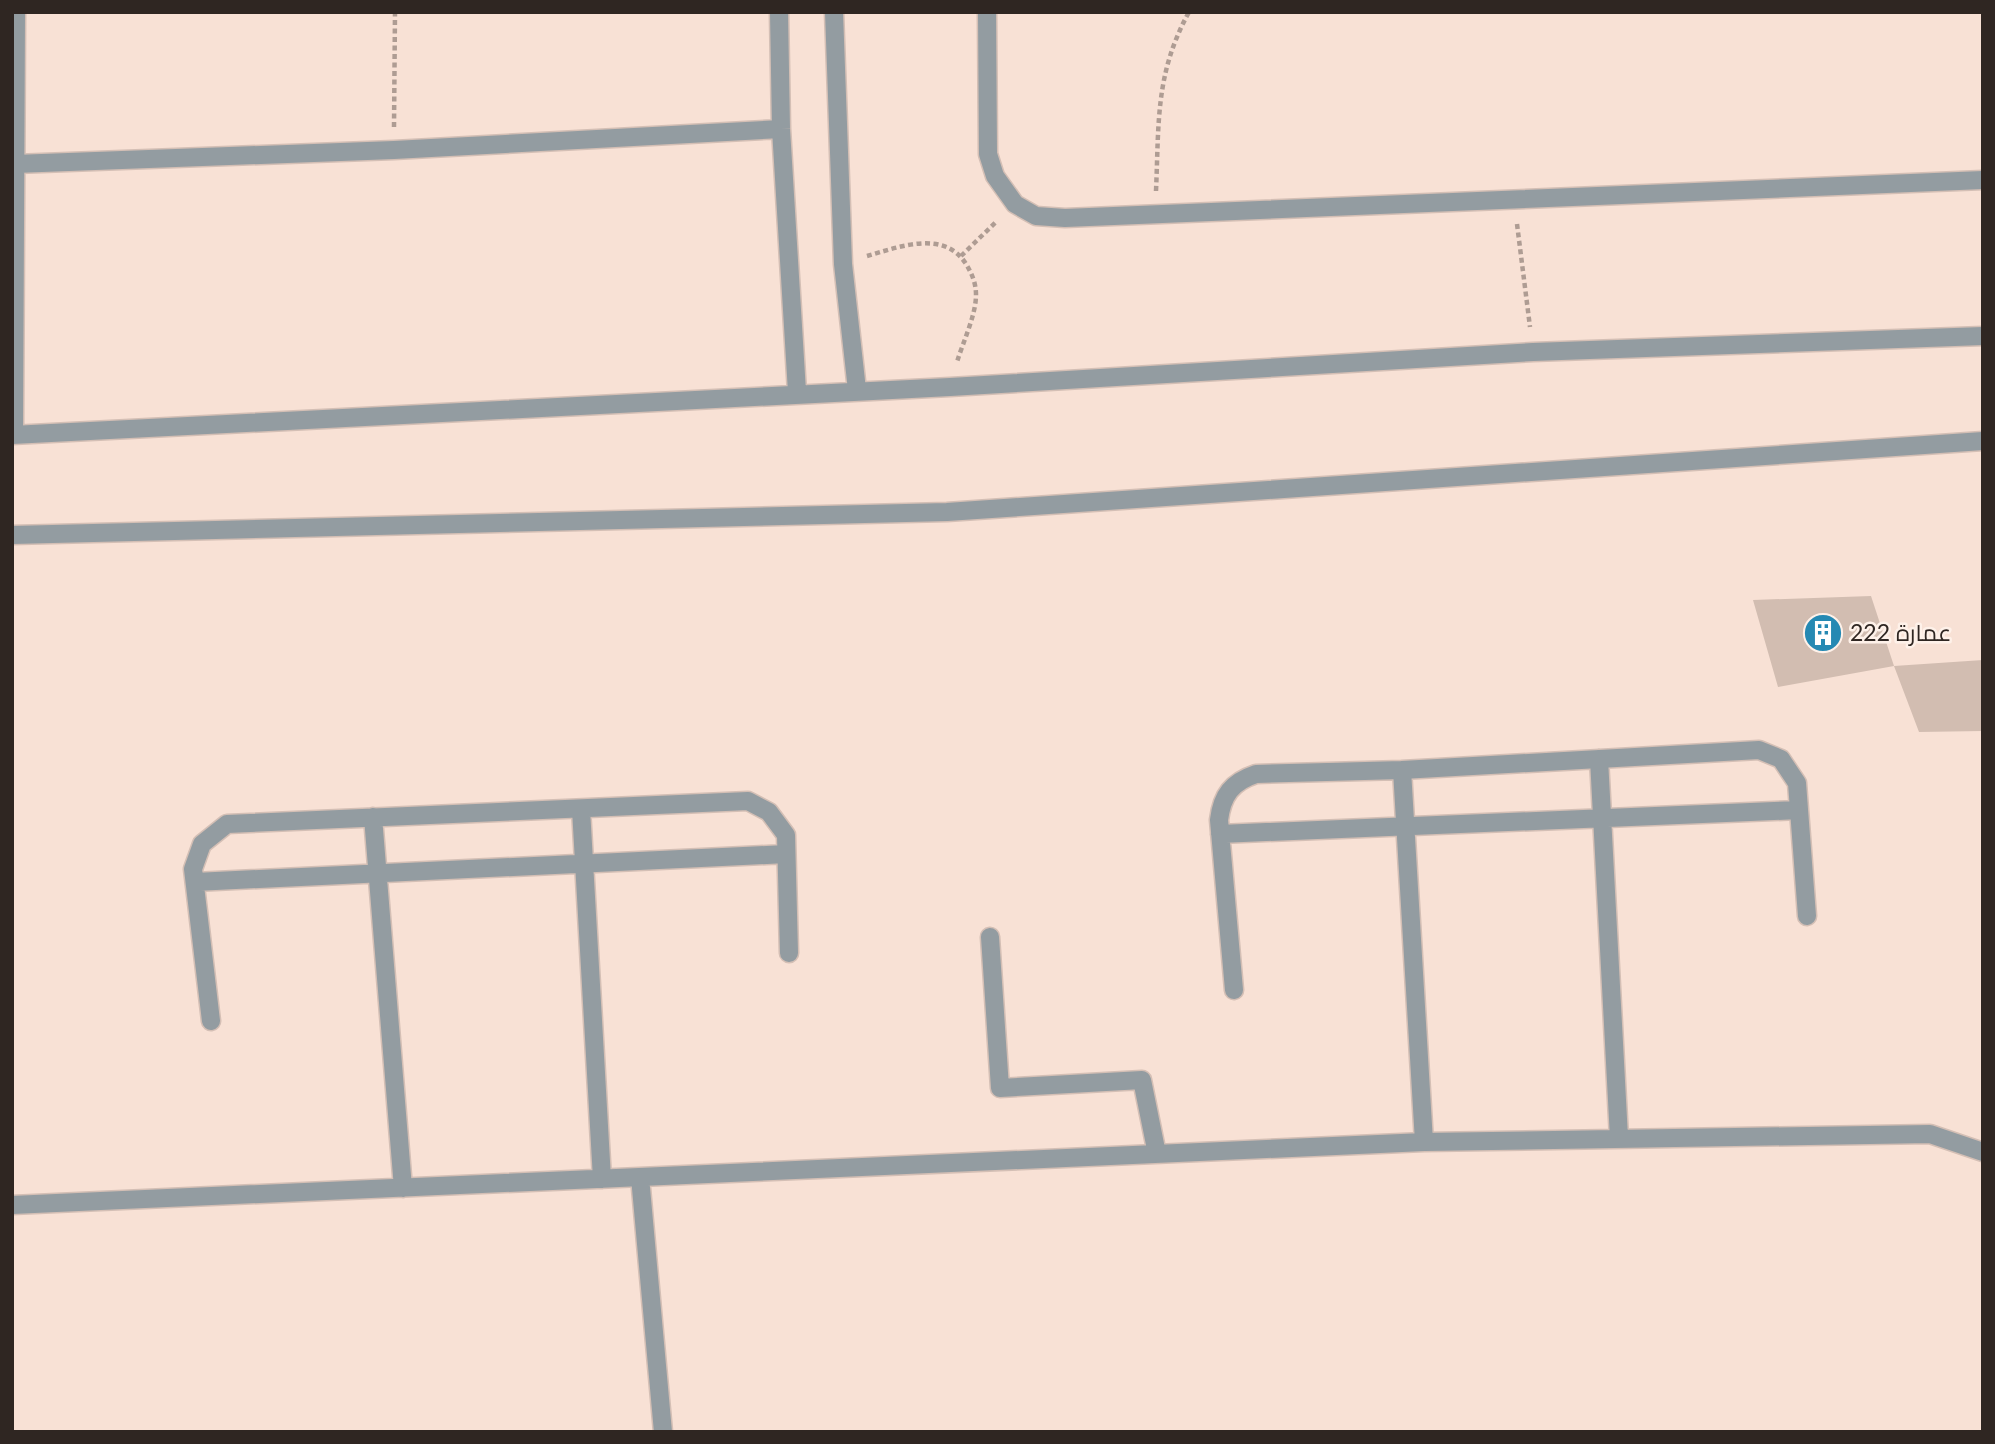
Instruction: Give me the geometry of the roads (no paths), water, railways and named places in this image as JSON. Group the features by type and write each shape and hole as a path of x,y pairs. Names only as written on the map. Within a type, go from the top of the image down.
{"street":[{"path":"16,12 13,435 797,392 950,387 1533,352 1983,336"},
{"path":"779,12 781,129 797,392"},
{"path":"834,12 843,264 857,390"},
{"path":"987,12 988,154 995,176 1015,204 1036,216 1156,214 1983,180"},
{"path":"15,164 394,150 781,129"},
{"path":"12,535 947,512 1983,441"},
{"path":"1234,990 1220,834 1221,804 1229,790 1241,779 1256,774 1402,770 1759,750 1780,759 1794,775 1807,916"},
{"path":"1599,759 1619,1138"},
{"path":"1402,770 1424,1142"},
{"path":"211,1021 193,869 202,844 227,824 748,801 759,805 778,820 786,835 789,953"},
{"path":"581,809 602,1179"},
{"path":"1220,834 1799,810"},
{"path":"373,817 403,1188"},
{"path":"195,882 786,854"},
{"path":"990,937 1000,1088 1142,1080 1157,1154"},
{"path":"12,1205 1424,1142 1930,1134 1983,1152"},
{"path":"640,1177 663,1432"}],"place":[{"name":"عمارة 222","path":"1823,633"}]}
